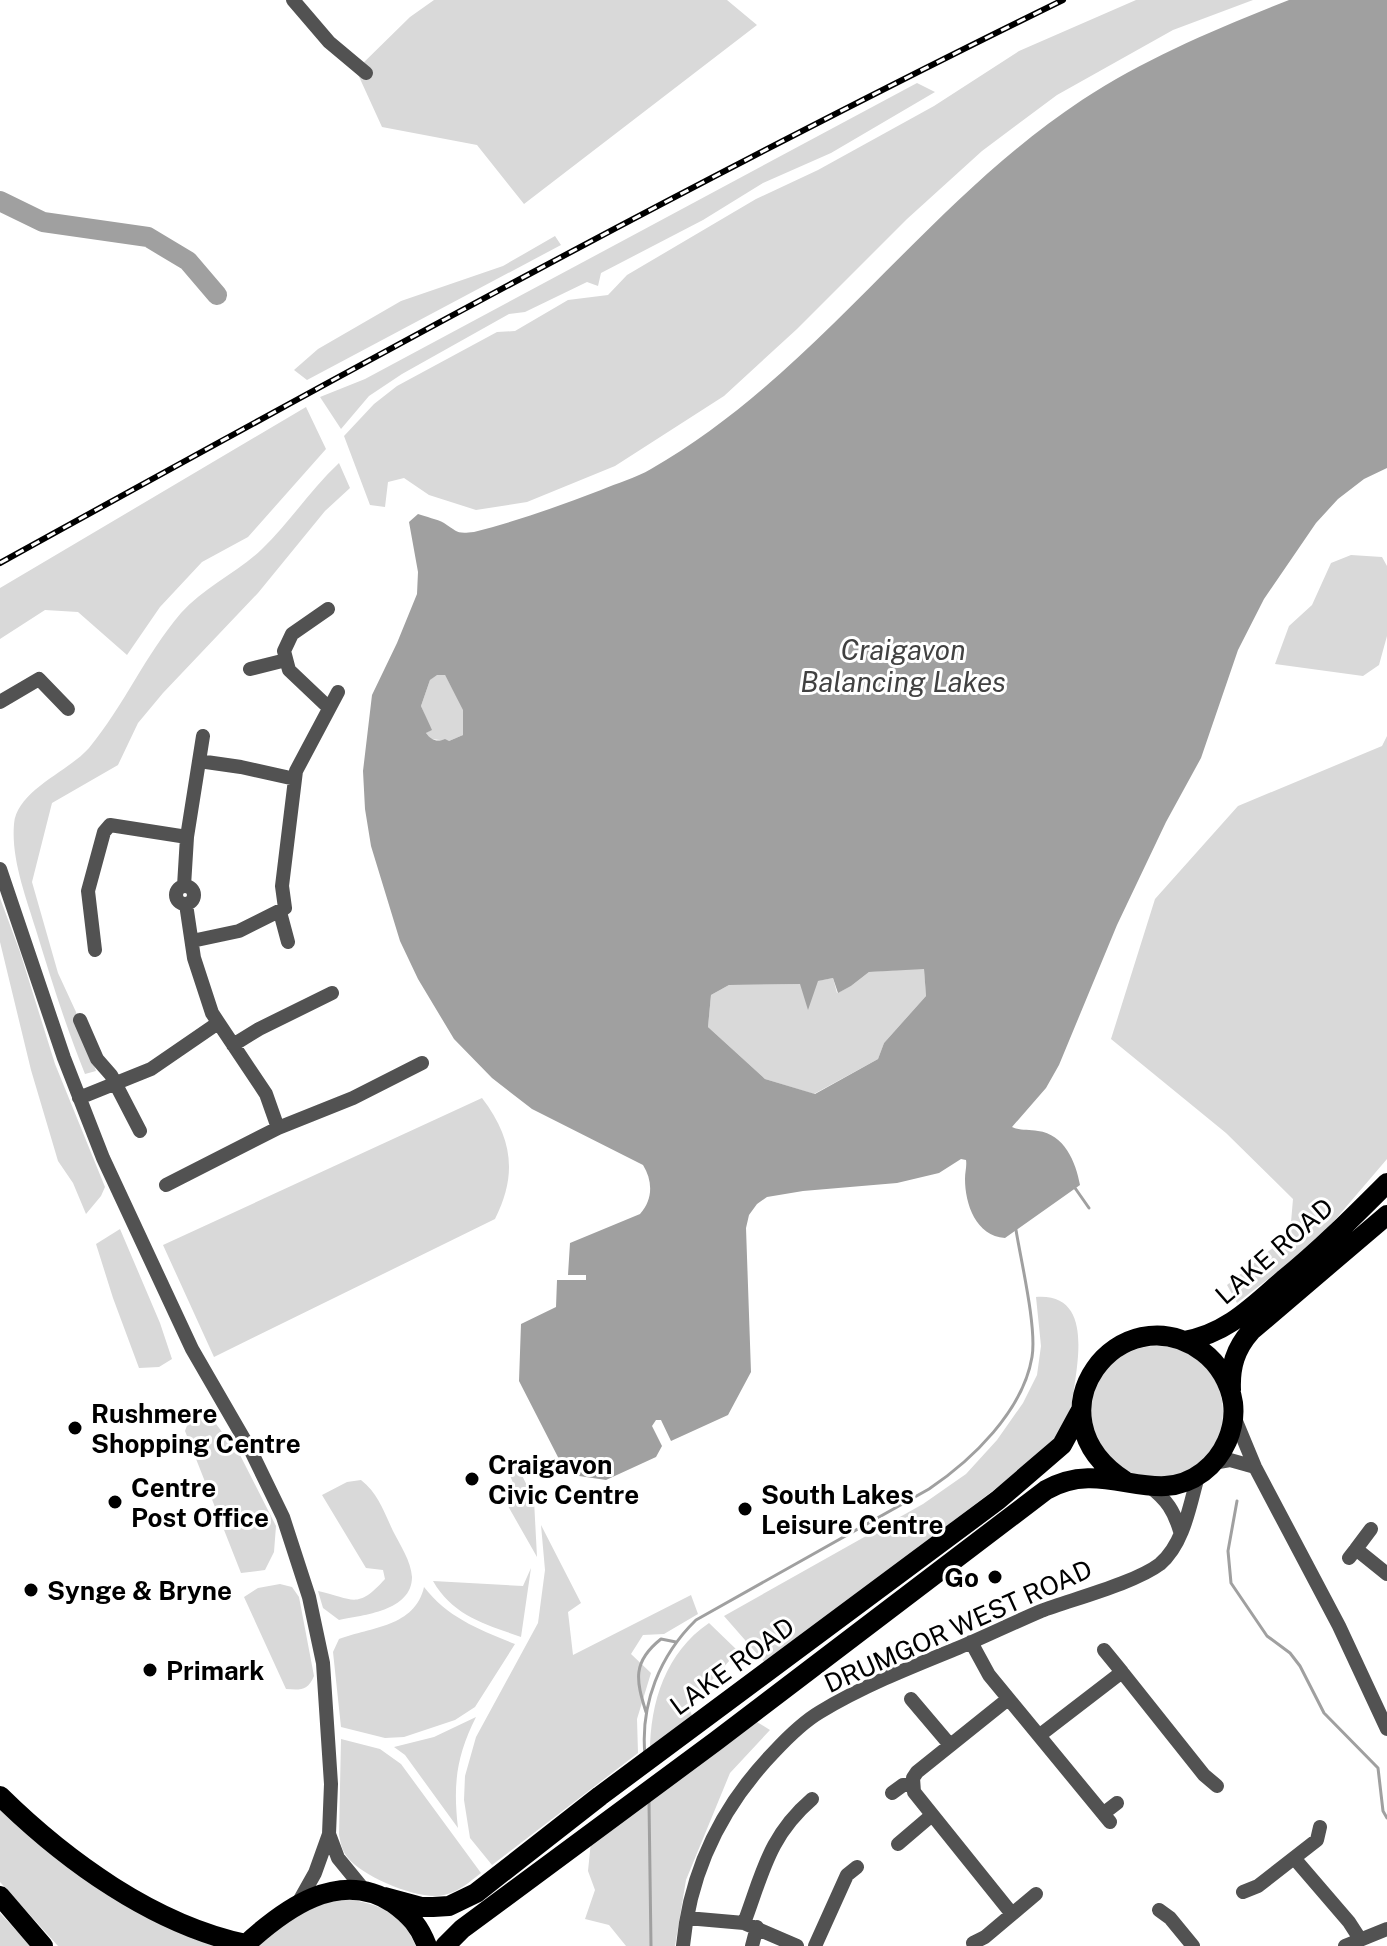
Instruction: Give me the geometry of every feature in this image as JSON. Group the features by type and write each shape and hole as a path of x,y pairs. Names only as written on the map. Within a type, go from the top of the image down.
{"highway":[{"name":"LAKE ROAD","path":"1184,1341 1214,1333 1243,1315 1327,1243 1387,1183"},
{"name":"LAKE ROAD","path":"1231,1393 1230,1374 1234,1357 1245,1337 1387,1215"},
{"path":"1154,1336 1184,1341 1218,1366 1231,1393 1233,1414 1227,1440 1206,1469 1170,1486 1150,1487 1125,1481 1107,1469 1092,1452 1084,1432 1081,1410 1088,1379 1101,1360 1119,1346 1154,1336"},
{"name":"LAKE ROAD","path":"245,1945 297,1905 332,1890 374,1894 421,1907 449,1906 462,1901 998,1500 1062,1445 1081,1410"},
{"name":"LAKE ROAD","path":"445,1946 462,1929 1046,1490 1063,1481 1083,1477 1125,1481"},
{"path":"0,1796 71,1859 124,1893 193,1929 245,1945"},
{"path":"374,1894 410,1917 423,1934 427,1946"},
{"path":"3,1903 43,1946"}],"street":[{"path":"293,0 329,42 366,73"},
{"path":"326,615 292,634 284,651 289,670 328,707"},
{"path":"250,669 286,660"},
{"path":"0,702 39,679 68,709"},
{"path":"192,941 239,931 285,908 282,886 296,771 338,692"},
{"path":"203,736 187,837 184,886 193,892 192,901 186,904 194,958 212,1013 266,1094 278,1128"},
{"path":"199,761 295,779"},
{"path":"95,953 88,891 104,832 110,825 187,837"},
{"path":"0,872 79,1098 126,1210 185,1335 251,1451 283,1517 309,1597 323,1663 331,1750 329,1834 310,1884 297,1905"},
{"path":"280,912 288,942"},
{"path":"233,1045 332,993"},
{"path":"80,1020 97,1059 117,1084 140,1131"},
{"path":"79,1098 151,1069 218,1023"},
{"path":"163,1187 278,1128 353,1098 422,1063"},
{"path":"133,1116 147,1110"},
{"path":"1233,1414 1255,1467 1339,1626 1386,1725"},
{"path":"1206,1469 1230,1460 1255,1467"},
{"name":"DRUMGOR WEST ROAD","path":"683,1946 699,1869 722,1819 756,1771 797,1730 818,1713 910,1667 1151,1569 1167,1556 1181,1532 1206,1469"},
{"path":"1150,1487 1164,1498 1174,1512 1181,1532"},
{"path":"1371,1529 1352,1554 1387,1574"},
{"path":"971,1642 989,1675 1107,1818 1117,1803"},
{"path":"1104,1650 1204,1775 1217,1786"},
{"path":"1040,1735 1122,1672"},
{"path":"911,1699 950,1745"},
{"path":"1008,1699 917,1772 912,1785 914,1792 1012,1914"},
{"path":"892,1793 903,1785 912,1785"},
{"path":"752,1946 750,1925 765,1860 786,1824 812,1799"},
{"path":"898,1844 932,1815"},
{"path":"1243,1892 1258,1886 1317,1840 1320,1827"},
{"path":"329,1834 338,1858 374,1894"},
{"path":"1294,1858 1360,1939"},
{"path":"815,1946 847,1875 857,1867"},
{"path":"973,1943 985,1937 1036,1894"},
{"path":"1159,1910 1170,1918 1193,1946"},
{"path":"687,1918 750,1925 797,1946"},
{"path":"1345,1946 1387,1929"}],"shaded area":[{"path":"434,0 727,0 757,25 524,204 477,145 382,127 356,70 410,17"},
{"path":"1136,0 1253,0 1173,30 1057,95 982,151 724,396 615,466 527,502 476,510 429,495 404,478 388,482 385,507 370,505 344,436 374,404 397,386 497,332 515,331 568,300 608,295 627,275 756,199 818,170 934,106 1019,51"},
{"path":"917,83 935,92 831,153 763,183 703,220 601,273 598,286 587,282 525,312 509,314 402,374 369,396 341,429 320,397 365,379"},
{"path":"555,236 561,245 307,380 294,370 318,349 401,301 503,266"},
{"path":"306,407 326,449 248,537 202,562 160,607 127,655 78,612 45,610 0,639 0,588"},
{"path":"339,463 350,488 325,511 258,593 163,693 138,723 118,765 52,803 32,882 58,973 76,1012 96,1071 85,1074 20,878 14,837 17,812 34,791 89,748 181,613 262,549"},
{"path":"1351,555 1382,557 1387,566 1387,636 1379,665 1363,676 1275,664 1289,626 1312,605 1331,563"},
{"path":"437,674 445,675 464,710 463,735 449,741 431,739 426,733 431,730 421,706 430,680"},
{"path":"1387,736 1387,1159 1316,1242 1237,1303 1227,1285 1290,1234 1293,1199 1226,1133 1111,1039 1155,899 1238,806 1382,746"},
{"path":"0,898 55,1064 105,1187 86,1214 73,1183 58,1161 31,1070 0,942"},
{"path":"924,968 926,996 884,1043 878,1059 814,1094 765,1079 708,1027 711,995 729,985 800,984 833,978 837,993 869,972"},
{"path":"482,1098 500,1127 508,1156 507,1187 495,1219 214,1357 163,1245"},
{"path":"120,1229 172,1359 159,1367 139,1368 96,1244"},
{"path":"1036,1297 1053,1298 1065,1305 1073,1315 1077,1328 1078,1359 1074,1389 1067,1419 1057,1439 766,1664 724,1616 923,1504 966,1474 997,1440 1023,1403 1037,1375 1041,1346"},
{"path":"1157,1346 1182,1351 1204,1365 1218,1387 1223,1412 1218,1437 1204,1459 1182,1473 1157,1478 1132,1473 1110,1459 1096,1437 1091,1412 1096,1387 1110,1365 1132,1351"},
{"path":"191,1415 216,1424 240,1455 276,1526 274,1552 265,1570 241,1573 185,1431"},
{"path":"514,1459 534,1500 537,1557 500,1492 514,1485 505,1464"},
{"path":"361,1480 380,1503 407,1559 412,1577 410,1588 395,1604 373,1613 339,1620 323,1608 318,1591 361,1599 385,1579 383,1570 366,1568 322,1495 347,1482"},
{"path":"541,1525 581,1603 568,1612 573,1655 691,1595 698,1614 664,1634 643,1635 631,1654 651,1673 637,1719 638,1753 492,1865 470,1838 464,1800 465,1776 476,1737 538,1623 545,1570"},
{"path":"531,1568 521,1637 460,1611 433,1581 523,1586"},
{"path":"280,1584 292,1587 299,1597 314,1676 306,1687 299,1689 286,1689 244,1597 258,1588"},
{"path":"424,1587 454,1615 515,1644 475,1707 455,1720 404,1737 385,1738 341,1727 333,1652 339,1639 402,1618 419,1600"},
{"path":"709,1623 738,1651 689,1706 692,1716 650,1753 653,1715 663,1680 682,1648"},
{"path":"476,1717 464,1745 458,1771 458,1828 405,1755 394,1747 434,1737"},
{"path":"752,1719 770,1730 730,1773 686,1880 675,1946 626,1946 609,1925 585,1919 595,1890 588,1871 591,1841"},
{"path":"341,1739 380,1749 401,1764 481,1873 454,1892 434,1896 393,1886 355,1865 344,1853 339,1835"},
{"path":"0,1806 53,1856 232,1946 58,1946 0,1882"},
{"path":"339,1898 364,1902 385,1910 402,1924 416,1946 254,1946 294,1915"},
{"path":"0,1913 31,1946 0,1946"}],"water":[{"name":"Craigavon Balancing Lakes","path":"1289,0 1387,0 1387,468 1364,479 1338,499 1316,523 1264,599 1238,650 1201,758 1166,822 1117,925 1059,1065 1046,1088 1012,1127 1055,1137 1072,1159 1080,1185 1005,1238 987,1231 974,1217 967,1198 966,1160 961,1159 939,1173 897,1183 767,1197 749,1215 746,1228 751,1372 728,1415 671,1441 661,1420 656,1420 652,1426 662,1446 656,1457 606,1480 579,1476 561,1463 519,1381 521,1324 556,1307 557,1280 586,1280 586,1275 568,1275 570,1243 640,1214 649,1197 649,1177 643,1165 532,1109 492,1078 454,1039 418,979 400,941 371,846 363,771 372,695 417,594 418,572 409,522 418,514 458,532 474,532 554,507 651,469 711,430 766,386 971,189 1025,142 1082,100 1183,45","holes":["437,675 445,675 463,710 463,735 449,741 430,738 426,733 432,730 421,706 430,680","924,969 926,996 884,1043 878,1059 815,1094 765,1079 708,1027 711,995 729,985 800,984 808,1010 818,981 833,978 838,993 869,972"]}],"waterway":[{"path":"0,201 43,222 148,237 188,261 217,295"},
{"path":"1075,1188 1089,1208"},
{"path":"645,1755 646,1717 655,1682 672,1649 696,1620 929,1489 978,1449 1007,1415 1027,1377 1033,1344 1016,1230"},
{"path":"1237,1501 1228,1551 1231,1583 1267,1636 1290,1653 1300,1666 1324,1713 1378,1768 1383,1811 1387,1818"},
{"path":"646,1712 639,1681 641,1664 661,1639 676,1642"},
{"path":"649,1802 651,1946"}],"railway":[{"path":"0,563 661,204 1063,0"}],"place":[{"name":"Rushmere Shopping Centre","path":"75,1428"},
{"name":"Craigavon Civic Centre","path":"472,1479"},
{"name":"Centre Post Office","path":"115,1502"},
{"name":"South Lakes Leisure Centre","path":"745,1509"},
{"name":"Go","path":"995,1577"},
{"name":"Synge & Bryne","path":"31,1590"},
{"name":"Primark","path":"150,1670"}]}
